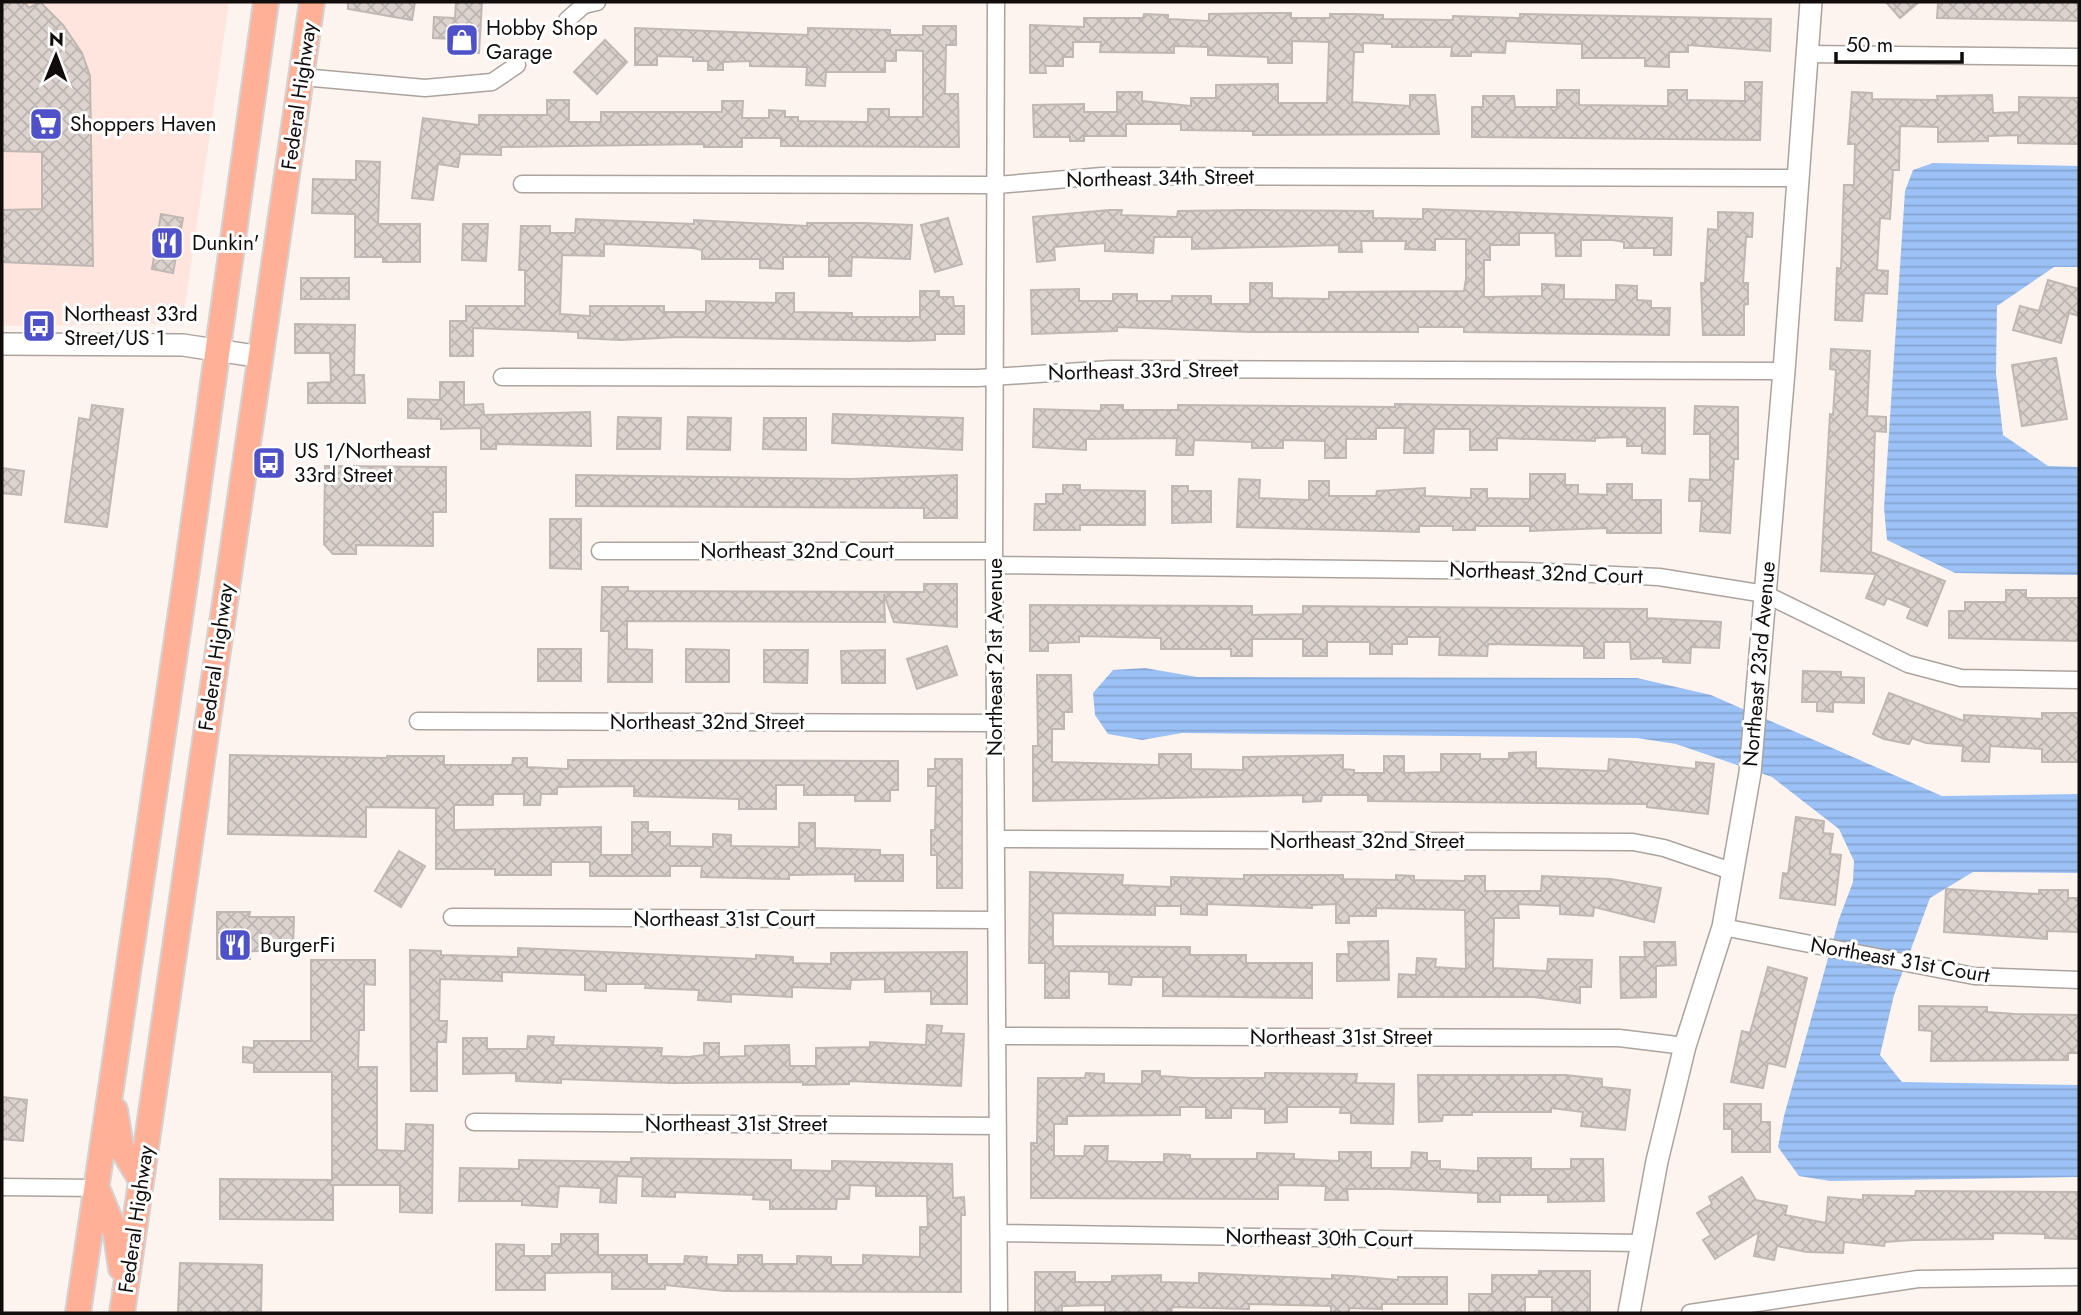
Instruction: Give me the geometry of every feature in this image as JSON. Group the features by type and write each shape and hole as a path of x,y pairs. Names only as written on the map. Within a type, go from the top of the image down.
{"main road":[{"name":"Federal Highway","path":"78,1313 266,2"},
{"name":"Federal Highway","path":"123,1303 312,2"},
{"path":"112,1085 121,1147 141,1180"},
{"path":"97,1188 116,1234 123,1303"}],"street":[{"path":"567,20 584,5 597,2"},
{"name":"Northeast 21st Avenue","path":"996,2 997,376 994,558 999,1313"},
{"name":"Northeast 23rd Avenue","path":"1629,1313 1640,1242 1685,1046 1723,927 1750,773 1784,371 1811,2"},
{"path":"1807,54 2079,57"},
{"path":"302,77 425,88 492,82 517,65"},
{"name":"Northeast 34th Street","path":"522,184 997,186 1102,176 1798,178"},
{"path":"2,344 183,345 261,356"},
{"name":"Northeast 33rd Street","path":"502,377 997,376 1110,369 1784,371"},
{"name":"Northeast 32nd Court","path":"600,551 1614,573 1681,580 1765,594 1908,664 1961,678 2079,680"},
{"name":"Northeast 32nd Street","path":"418,721 995,723"},
{"name":"Northeast 32nd Street","path":"996,838 1633,842 1664,848 1734,872"},
{"name":"Northeast 31st Court","path":"452,917 996,920"},
{"name":"Northeast 31st Court","path":"1723,927 1914,967 1974,976 2079,980"},
{"name":"Northeast 31st Street","path":"997,1036 1619,1038 1685,1046"},
{"name":"Northeast 31st Street","path":"474,1122 998,1126"},
{"path":"2,1187 97,1188"},
{"name":"Northeast 30th Court","path":"999,1233 1640,1242"},
{"path":"1690,1313 1917,1279 2079,1277"}],"shaded area":[{"path":"2,2 229,2 185,307 167,324 2,326"}],"water":[{"path":"1933,163 2079,166 2079,267 2054,267 1997,306 1996,373 2003,435 2048,466 2079,467 2079,575 1955,573 1887,540 1884,508 1905,191 1913,170"},
{"path":"1145,668 1197,677 1637,678 1711,695 1942,796 2079,794 2079,873 1973,872 1930,898 1894,995 1880,1055 1902,1082 2079,1085 2079,1177 1830,1181 1799,1176 1778,1147 1784,1116 1839,919 1853,882 1854,861 1839,829 1772,777 1676,744 1637,738 1182,733 1142,740 1108,734 1095,715 1093,693 1113,670"}],"building":[{"name":"Shoppers Haven","path":"2,2 24,2 29,8 40,2 63,25 82,53 90,76 93,266 2,262 2,210 42,209 42,152 2,151"},
{"path":"348,2 415,2 412,20 348,9"},
{"path":"456,2 482,2 479,53 451,51 452,39 433,38 434,17 455,18"},
{"path":"1886,2 1919,2 1900,18"},
{"path":"1938,2 2079,2 2079,21 1937,18"},
{"path":"1291,13 1291,18 1330,18 1330,14 1354,14 1383,15 1383,19 1453,20 1453,16 1520,18 1520,14 1771,19 1770,51 1688,45 1688,52 1669,52 1669,67 1645,66 1645,58 1582,58 1582,44 1506,41 1505,53 1471,52 1471,56 1451,56 1452,47 1392,47 1392,44 1363,43 1363,52 1354,52 1352,102 1410,106 1410,95 1435,95 1439,134 1253,135 1253,131 1181,130 1181,124 1126,124 1126,136 1084,136 1084,141 1070,141 1070,137 1034,137 1033,105 1084,104 1084,112 1117,112 1117,92 1142,92 1142,101 1191,106 1191,98 1216,98 1216,85 1278,84 1278,103 1327,103 1329,42 1292,41 1292,63 1268,63 1268,57 1208,55 1208,47 1174,46 1174,53 1100,52 1101,42 1073,42 1073,57 1063,57 1063,66 1045,66 1046,73 1030,73 1030,25 1084,27 1084,18 1143,18 1144,14 1168,15 1168,19 1209,21 1209,14"},
{"path":"923,26 956,26 956,45 946,45 945,94 958,94 959,147 781,146 781,138 742,138 742,147 704,147 704,144 501,147 501,155 460,154 458,167 438,164 433,200 412,198 423,118 479,125 479,115 547,115 547,100 569,100 569,122 601,122 601,112 722,112 722,101 743,101 742,118 769,118 769,110 785,111 785,117 798,117 798,121 868,122 868,109 889,109 889,117 923,117 923,51 896,50 896,61 885,61 885,72 826,72 825,86 806,85 807,67 750,66 750,61 723,62 723,70 708,70 708,61 693,61 693,57 657,56 657,65 635,65 635,28 808,35 808,28 890,30 890,35 923,35"},
{"path":"605,40 627,62 597,94 574,72"},
{"path":"1745,82 1762,82 1760,140 1472,137 1472,107 1483,107 1483,96 1514,96 1515,107 1557,107 1557,90 1579,90 1579,105 1668,106 1668,90 1687,90 1687,100 1745,101"},
{"path":"1852,92 1872,93 1872,99 1938,100 1937,96 1992,95 1993,113 2019,112 2019,97 2079,98 2079,144 2018,143 2018,135 1988,136 1988,141 1938,142 1938,127 1900,126 1899,170 1893,170 1890,219 1880,218 1877,270 1888,271 1887,294 1864,293 1862,321 1835,320 1837,268 1841,269 1844,185 1854,185 1855,144 1848,144"},
{"path":"356,161 380,162 378,224 420,224 420,262 383,262 383,257 355,257 355,214 312,213 313,179 356,180"},
{"path":"1423,209 1672,218 1671,255 1654,255 1654,248 1624,248 1624,242 1613,240 1581,240 1581,256 1556,256 1555,233 1519,233 1519,245 1490,245 1490,260 1484,260 1484,297 1542,296 1542,284 1564,285 1564,299 1616,300 1616,285 1637,286 1637,300 1651,301 1651,308 1670,308 1669,335 1464,332 1464,327 1418,327 1418,332 1250,332 1117,327 1117,331 1032,334 1031,290 1079,289 1079,301 1113,301 1113,294 1137,294 1137,301 1172,301 1172,296 1211,296 1211,304 1250,304 1250,283 1272,283 1272,298 1329,299 1329,292 1464,291 1466,279 1466,239 1435,239 1435,250 1405,249 1406,241 1361,241 1362,252 1339,252 1339,245 1192,249 1192,237 1154,237 1153,253 1105,251 1105,243 1054,247 1055,260 1037,262 1033,217 1122,210 1121,215 1177,217 1178,211 1247,210 1373,211 1373,218 1423,219"},
{"path":"1718,212 1753,213 1752,237 1746,237 1743,283 1748,283 1748,304 1744,305 1744,335 1703,335 1701,283 1705,283 1708,229 1718,230"},
{"name":"Dunkin'","path":"161,214 183,218 173,273 152,269"},
{"path":"948,218 962,264 935,272 921,225"},
{"path":"576,219 694,224 694,220 807,226 807,223 912,225 910,259 852,257 851,276 829,276 829,257 783,257 783,269 760,268 760,259 702,259 702,250 693,248 604,244 604,256 562,255 560,314 590,316 590,306 664,306 664,312 706,312 706,301 776,303 776,293 794,293 794,312 852,313 852,317 920,317 920,291 939,291 939,297 953,297 954,306 964,306 964,334 935,334 935,340 909,341 678,337 621,340 578,338 578,332 473,328 473,356 450,356 450,321 466,321 466,306 525,306 525,270 519,270 521,226 550,226 550,233 575,233"},
{"path":"463,224 488,224 486,261 462,260"},
{"path":"301,278 349,278 349,299 301,299"},
{"path":"2048,280 2079,289 2079,316 2069,313 2061,343 2013,330 2020,306 2039,311"},
{"path":"295,324 355,325 354,375 364,375 365,403 308,403 308,383 331,382 330,353 295,353"},
{"path":"1831,349 1870,351 1867,416 1886,417 1886,432 1875,431 1871,552 1945,581 1927,626 1907,618 1911,608 1887,598 1884,605 1866,598 1876,574 1821,571 1830,414 1833,415 1836,370 1830,369"},
{"path":"2056,358 2067,419 2022,426 2012,365"},
{"path":"440,382 464,382 464,405 483,404 484,415 590,412 591,446 496,444 496,449 481,449 481,428 441,429 441,419 408,418 408,399 440,400"},
{"path":"1395,404 1665,408 1665,454 1642,453 1642,446 1627,446 1627,437 1595,438 1595,441 1497,438 1497,450 1470,450 1470,429 1434,429 1433,453 1404,453 1405,428 1376,428 1376,439 1346,439 1346,458 1325,458 1325,441 1283,440 1283,448 1252,448 1252,442 1194,440 1193,455 1176,455 1177,438 1086,439 1086,450 1033,447 1034,409 1101,411 1101,405 1123,405 1123,410 1178,410 1178,405 1395,407"},
{"path":"92,405 123,409 107,527 65,522 79,418 90,420"},
{"path":"1695,406 1738,407 1738,459 1734,459 1730,533 1700,531 1702,501 1689,501 1690,479 1710,480 1710,434 1694,434"},
{"path":"833,414 963,418 962,450 832,443"},
{"path":"618,417 661,418 660,449 617,449"},
{"path":"688,417 731,418 730,450 687,449"},
{"path":"764,418 806,418 806,450 763,449"},
{"path":"325,466 446,467 446,512 433,512 433,546 356,545 356,554 333,554 324,544"},
{"path":"2,468 24,471 21,495 2,493"},
{"path":"1530,474 1565,474 1565,485 1578,485 1578,494 1607,495 1607,484 1632,484 1632,500 1661,500 1661,533 1607,533 1607,528 1530,531 1530,526 1475,526 1475,530 1453,530 1453,526 1419,526 1419,532 1237,527 1239,479 1260,480 1259,498 1309,500 1309,481 1329,481 1329,496 1376,496 1377,491 1425,488 1425,496 1471,498 1471,489 1487,489 1487,498 1530,499"},
{"path":"576,475 851,479 957,475 957,518 924,518 924,508 576,506"},
{"path":"1063,485 1080,485 1080,490 1145,491 1145,525 1080,525 1080,530 1034,530 1035,504 1046,504 1046,494 1063,494"},
{"path":"1172,486 1188,486 1188,491 1211,491 1211,522 1172,523"},
{"path":"550,519 581,519 581,569 550,568"},
{"path":"924,584 957,584 957,627 894,622 884,594 885,622 627,621 627,649 652,650 652,682 608,682 609,631 601,631 602,587 628,587 628,591 924,592"},
{"path":"2006,590 2026,590 2026,598 2079,598 2079,641 1949,638 1949,611 1965,611 1965,602 2006,602"},
{"path":"1030,605 1252,606 1252,615 1303,614 1303,606 1647,609 1647,618 1721,622 1719,648 1691,647 1690,663 1663,662 1663,658 1631,659 1630,642 1604,642 1604,658 1584,658 1584,646 1488,644 1487,656 1439,655 1440,637 1407,637 1407,644 1392,644 1392,654 1370,654 1370,642 1327,642 1327,656 1303,656 1303,639 1252,639 1252,656 1231,656 1231,649 1161,649 1161,638 1079,636 1079,642 1048,643 1048,651 1030,651"},
{"path":"947,646 957,675 917,689 907,659"},
{"path":"538,649 581,649 581,681 538,681"},
{"path":"686,649 729,650 729,682 686,682"},
{"path":"764,650 808,650 807,683 764,682"},
{"path":"885,650 885,683 842,683 841,651"},
{"path":"1803,671 1841,672 1841,677 1864,678 1864,703 1833,702 1833,712 1817,711 1817,702 1802,702"},
{"path":"1037,675 1071,675 1072,712 1064,712 1064,729 1052,729 1052,762 1159,765 1159,754 1191,754 1191,769 1243,770 1243,757 1343,755 1343,769 1354,770 1354,773 1384,773 1384,756 1404,756 1404,773 1441,772 1441,754 1480,754 1480,759 1509,759 1509,753 1536,752 1536,768 1608,771 1609,759 1696,769 1696,762 1714,764 1708,814 1647,807 1647,804 1368,801 1368,795 1322,795 1321,801 1303,802 1303,795 1033,801 1033,746 1038,746"},
{"path":"1889,693 1964,721 1964,715 2042,719 2042,713 2079,713 2079,762 2042,762 2042,749 1990,746 1989,762 1962,761 1963,746 1926,743 1912,738 1909,744 1884,739 1873,734"},
{"path":"230,755 387,758 444,756 444,765 512,765 513,758 527,758 527,767 568,769 568,760 898,761 898,790 890,790 890,801 855,801 855,795 804,795 804,785 776,785 776,809 739,809 739,799 634,796 634,786 557,787 557,794 541,794 540,805 524,805 524,794 493,794 493,805 454,805 454,830 601,827 601,855 632,855 632,822 648,822 648,832 670,832 670,846 713,847 713,834 731,835 731,846 799,847 799,823 815,823 815,848 880,850 880,855 903,855 903,881 855,881 855,874 789,875 789,879 701,877 702,866 670,866 670,876 590,876 590,862 551,862 551,875 495,875 495,869 436,869 436,808 366,807 366,837 228,834"},
{"path":"935,759 962,759 962,888 937,888 937,855 931,855 931,830 935,830 936,786 928,786 928,769 935,769"},
{"path":"1796,817 1824,821 1823,833 1833,834 1830,854 1841,855 1835,905 1780,898 1783,873 1788,874"},
{"path":"399,851 425,866 401,907 375,891"},
{"path":"1030,872 1123,875 1122,885 1171,887 1171,877 1244,879 1244,875 1343,875 1343,879 1396,880 1396,875 1414,876 1414,880 1465,881 1465,876 1485,876 1485,891 1541,891 1542,876 1611,879 1661,888 1654,922 1594,907 1593,916 1560,914 1560,906 1518,904 1519,918 1494,918 1493,968 1547,971 1548,959 1592,960 1591,987 1580,987 1580,1003 1534,997 1398,997 1399,974 1416,975 1417,958 1436,959 1435,967 1466,969 1465,910 1376,908 1376,916 1349,916 1349,923 1336,923 1336,904 1312,905 1312,908 1207,904 1207,915 1181,914 1181,906 1155,906 1155,915 1053,913 1053,946 1190,947 1190,955 1246,955 1246,963 1312,963 1312,998 1163,996 1163,977 1132,977 1131,985 1109,984 1109,972 1069,971 1069,998 1045,998 1045,963 1029,963"},
{"path":"1946,889 2039,894 2039,890 2068,890 2068,898 2079,898 2079,932 2047,931 2047,939 1944,932"},
{"path":"217,912 250,912 249,917 294,917 293,952 250,951 250,959 217,959"},
{"path":"1388,941 1389,980 1337,981 1337,954 1349,954 1348,942"},
{"path":"1644,942 1675,942 1676,965 1656,966 1656,997 1621,998 1620,957 1645,957"},
{"path":"518,948 756,959 756,955 793,957 793,963 831,964 831,953 967,952 967,1004 931,1004 931,991 885,992 885,979 851,980 850,989 792,987 792,997 731,994 731,1002 698,1000 699,990 645,988 646,984 606,984 606,991 585,990 585,975 502,972 502,981 440,979 439,1021 447,1021 446,1042 437,1042 437,1091 411,1091 410,950 441,951 441,955 518,957"},
{"path":"311,960 375,960 375,985 364,984 364,1030 359,1030 358,1067 377,1067 377,1150 405,1151 406,1124 433,1125 432,1213 400,1212 400,1185 333,1185 333,1220 220,1219 220,1179 332,1180 332,1072 254,1072 254,1063 243,1062 243,1047 254,1048 254,1041 311,1041"},
{"path":"1768,967 1807,978 1785,1067 1768,1063 1763,1088 1731,1082 1742,1031 1750,1033"},
{"path":"1919,1006 1987,1007 1987,1012 2079,1015 2079,1053 2068,1053 2068,1060 1931,1061 1932,1031 1919,1030"},
{"path":"927,1025 942,1026 941,1033 964,1034 961,1086 849,1081 849,1084 803,1085 803,1082 673,1083 561,1079 561,1083 516,1081 516,1073 463,1074 463,1038 487,1038 487,1049 527,1049 528,1036 554,1037 553,1045 662,1048 661,1056 689,1057 704,1055 704,1043 719,1043 719,1057 745,1056 745,1046 789,1045 790,1066 816,1066 816,1048 870,1047 870,1042 926,1045"},
{"path":"1142,1071 1160,1071 1160,1076 1192,1078 1265,1078 1265,1073 1357,1074 1356,1083 1394,1084 1393,1124 1351,1123 1351,1113 1340,1113 1341,1107 1287,1107 1287,1122 1265,1123 1265,1109 1231,1108 1231,1118 1206,1118 1206,1107 1180,1107 1180,1115 1067,1116 1067,1124 1054,1124 1054,1156 1084,1156 1085,1146 1108,1146 1107,1161 1133,1162 1164,1162 1164,1154 1190,1155 1190,1159 1257,1159 1257,1153 1294,1154 1294,1159 1339,1161 1339,1152 1371,1152 1371,1168 1411,1168 1412,1152 1427,1153 1427,1161 1440,1161 1440,1169 1478,1171 1478,1158 1531,1158 1531,1169 1571,1169 1571,1159 1603,1159 1604,1201 1548,1202 1548,1195 1500,1195 1500,1202 1478,1202 1478,1193 1390,1189 1347,1189 1348,1200 1325,1200 1326,1186 1278,1185 1278,1199 1031,1198 1031,1143 1037,1143 1038,1078 1085,1078 1086,1073 1104,1074 1104,1083 1142,1084"},
{"path":"1418,1075 1565,1075 1602,1079 1602,1087 1630,1090 1625,1130 1581,1126 1583,1112 1551,1108 1551,1112 1472,1112 1472,1115 1443,1115 1442,1121 1419,1122"},
{"path":"2,1097 27,1100 23,1141 2,1139"},
{"path":"1724,1104 1761,1104 1761,1122 1770,1122 1770,1152 1732,1152 1732,1129 1724,1129"},
{"path":"631,1158 791,1160 791,1170 832,1171 832,1161 952,1164 953,1198 964,1197 965,1215 961,1215 961,1292 725,1291 665,1285 665,1289 612,1289 612,1272 545,1273 545,1290 496,1290 496,1244 524,1245 524,1256 552,1256 552,1244 561,1244 561,1234 598,1234 598,1255 647,1255 647,1264 684,1264 685,1256 707,1257 706,1264 738,1265 738,1255 762,1255 762,1264 797,1264 797,1256 831,1257 831,1265 863,1265 863,1255 920,1257 920,1227 928,1227 927,1196 876,1196 876,1186 850,1185 849,1199 837,1199 836,1209 770,1209 770,1200 753,1199 754,1195 675,1192 675,1197 642,1196 643,1177 617,1176 616,1203 600,1202 601,1188 559,1186 557,1207 522,1205 522,1201 459,1201 460,1168 519,1169 519,1160 631,1162"},
{"path":"1742,1177 1756,1200 1787,1206 1785,1215 1826,1223 1828,1197 1863,1200 1863,1195 1915,1196 1916,1191 2079,1192 2079,1239 2045,1238 2045,1234 1993,1233 1993,1239 1912,1240 1885,1242 1884,1246 1844,1242 1843,1253 1807,1252 1777,1246 1774,1260 1754,1256 1759,1232 1715,1259 1703,1240 1711,1235 1697,1213 1712,1204 1709,1197"},
{"path":"180,1263 262,1265 261,1313 178,1313"},
{"path":"1539,1271 1590,1271 1590,1313 1552,1313 1552,1297 1525,1297 1525,1313 1469,1313 1469,1294 1492,1294 1492,1275 1539,1275"},
{"path":"1035,1272 1075,1272 1075,1282 1112,1282 1112,1276 1161,1275 1161,1282 1199,1283 1199,1273 1332,1279 1332,1275 1398,1280 1398,1277 1447,1277 1447,1304 1382,1304 1382,1309 1349,1308 1349,1313 1331,1313 1331,1306 1249,1304 1249,1309 1172,1307 1171,1313 1105,1313 1105,1305 1062,1306 1062,1313 1035,1313"}],"place":[{"name":"Hobby Shop Garage","path":"462,40"},
{"name":"Shoppers Haven","path":"46,124"},
{"name":"Dunkin'","path":"167,243"},
{"name":"Northeast 33rd Street/US 1","path":"39,326"},
{"name":"US 1/Northeast 33rd Street","path":"269,463"},
{"name":"BurgerFi","path":"235,945"}]}
